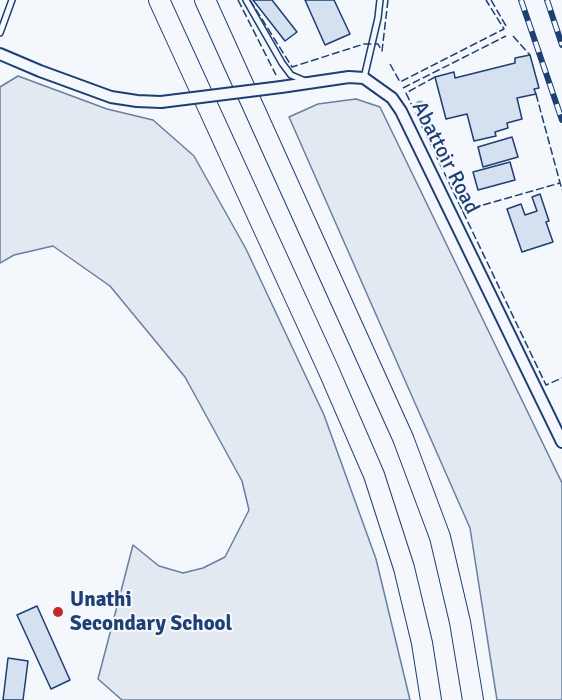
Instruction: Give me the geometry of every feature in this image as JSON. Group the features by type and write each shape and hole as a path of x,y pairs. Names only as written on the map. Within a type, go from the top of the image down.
{"highway":[{"path":"159,0 374,475 404,568 422,643 431,700"},
{"path":"205,0 403,438 440,537 460,622 473,700"}],"street":[{"path":"0,54 111,97 136,101 161,102 350,76 364,78"},
{"name":"Abattoir Road","path":"364,78 387,93 401,111 562,442"}],"lane":[{"path":"0,33 12,0"},
{"path":"246,0 291,75 312,83"},
{"path":"364,78 380,0"}],"shaded area":[{"path":"18,76 107,109 153,120 194,156 246,249 324,415 376,559 410,700 122,700 98,679 133,545 159,566 183,573 203,568 225,557 249,510 242,481 185,377 110,286 53,246 14,255 0,263 0,87"},
{"path":"356,99 380,107 562,483 562,700 497,700 470,528 289,117 318,104"}],"building":[{"path":"253,0 272,0 297,32 285,41"},
{"path":"305,0 334,0 350,34 325,45"},
{"path":"530,55 539,88 534,89 536,94 517,98 522,119 507,123 508,128 495,132 496,136 474,141 467,114 446,119 435,77 454,72 455,78 515,63 515,58"},
{"path":"512,137 518,157 483,167 478,147"},
{"path":"510,162 515,180 478,190 473,172"},
{"path":"540,194 553,242 522,252 507,209 521,204 525,215 537,211 532,197"},
{"path":"37,606 70,680 51,689 17,615"},
{"path":"8,658 28,661 23,700 3,700"}],"railway":[{"path":"521,0 562,120"},
{"path":"547,0 562,45"}],"fence":[{"path":"238,0 276,75"},
{"path":"250,0 292,67 364,44 378,44 382,51 388,0"},
{"path":"390,64 400,82 504,29 486,0"},
{"path":"491,0 506,26"},
{"path":"403,88 506,36"},
{"path":"513,36 530,55"},
{"path":"435,77 406,93 546,385 562,378"},
{"path":"536,94 562,190"},
{"path":"462,211 560,183"}],"place":[{"name":"Unathi Secondary School","path":"58,612"}]}
